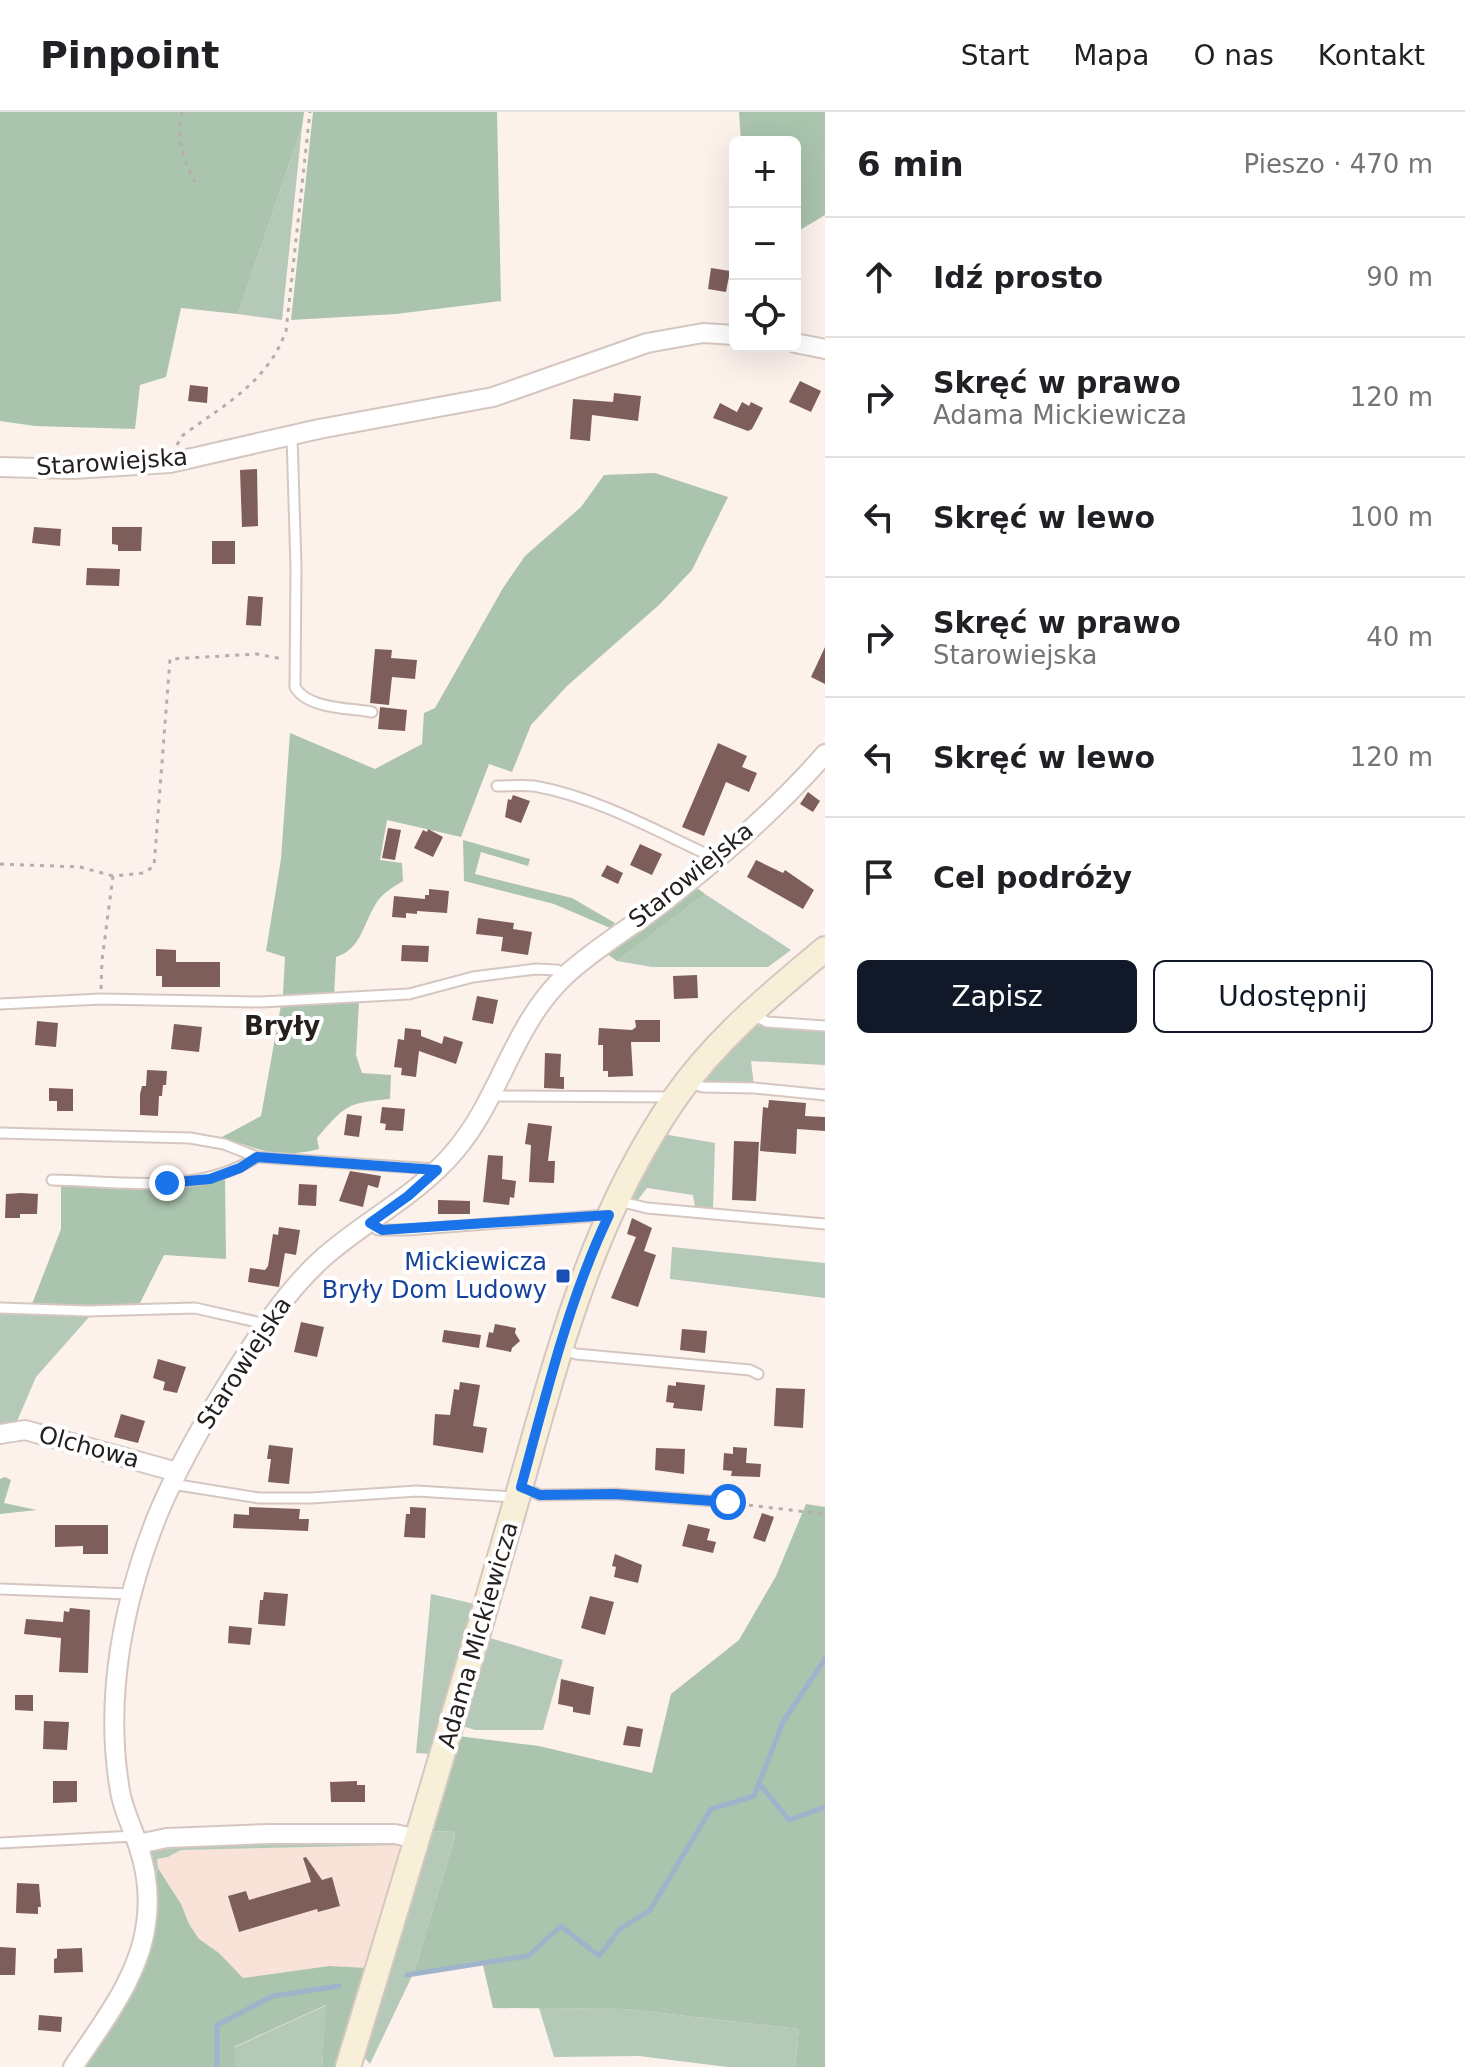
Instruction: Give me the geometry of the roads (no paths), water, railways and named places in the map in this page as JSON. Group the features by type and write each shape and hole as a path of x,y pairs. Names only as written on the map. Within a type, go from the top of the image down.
{"street":[{"name":"Starowiejska","path":"0,467 73,469 170,463 493,397 647,343 703,333 729,335"},
{"path":"801,344 825,349"},
{"name":"Starowiejska","path":"73,2067 116,2000 146,1930 149,1893 120,1791 115,1730 119,1660 130,1594 174,1478 215,1404 266,1324 304,1276 337,1246 408,1196 437,1170 471,1131 492,1096 525,1027 566,975 670,898 772,809 825,754"},
{"name":"Adama Mickiewicza","path":"348,2067 418,1839 559,1348 593,1248 636,1162 681,1090 713,1049 825,949"},
{"name":"Olchowa","path":"0,1434 25,1430 174,1478"},
{"path":"136,1840 268,1834 395,1834 418,1839"}],"lane":[{"path":"292,436 296,567 295,687 303,697 316,702 372,712"},
{"path":"497,786 533,786 572,796 715,858"},
{"path":"0,1004 101,999 261,1002 409,994 473,977 536,969 557,970 566,975"},
{"path":"751,1013 767,1022 825,1026"},
{"path":"492,1096 658,1095 703,1087 825,1095"},
{"path":"0,1133 190,1138 224,1144 257,1157 437,1170"},
{"path":"52,1180 196,1181 224,1175 257,1157"},
{"path":"370,1223 378,1230 407,1230 613,1208 647,1208 825,1224"},
{"path":"0,1308 97,1311 195,1308 266,1324"},
{"path":"559,1348 576,1354 750,1370 758,1374"},
{"path":"174,1478 259,1498 417,1491 615,1494 728,1502"},
{"path":"0,1589 130,1594"},
{"path":"0,1843 136,1840"}],"waterway":[{"path":"407,1975 528,1956 561,1926 599,1956 620,1929 650,1910 711,1809 754,1796 783,1722 825,1659"},
{"path":"759,1783 789,1820 825,1807"},
{"path":"217,2067 217,2025 273,1996 339,1986"}],"place":[{"name":"Mickiewicza Bryły Dom Ludowy","path":"563,1276"}],"district":[{"name":"Bryły","path":"282,1026"}]}
